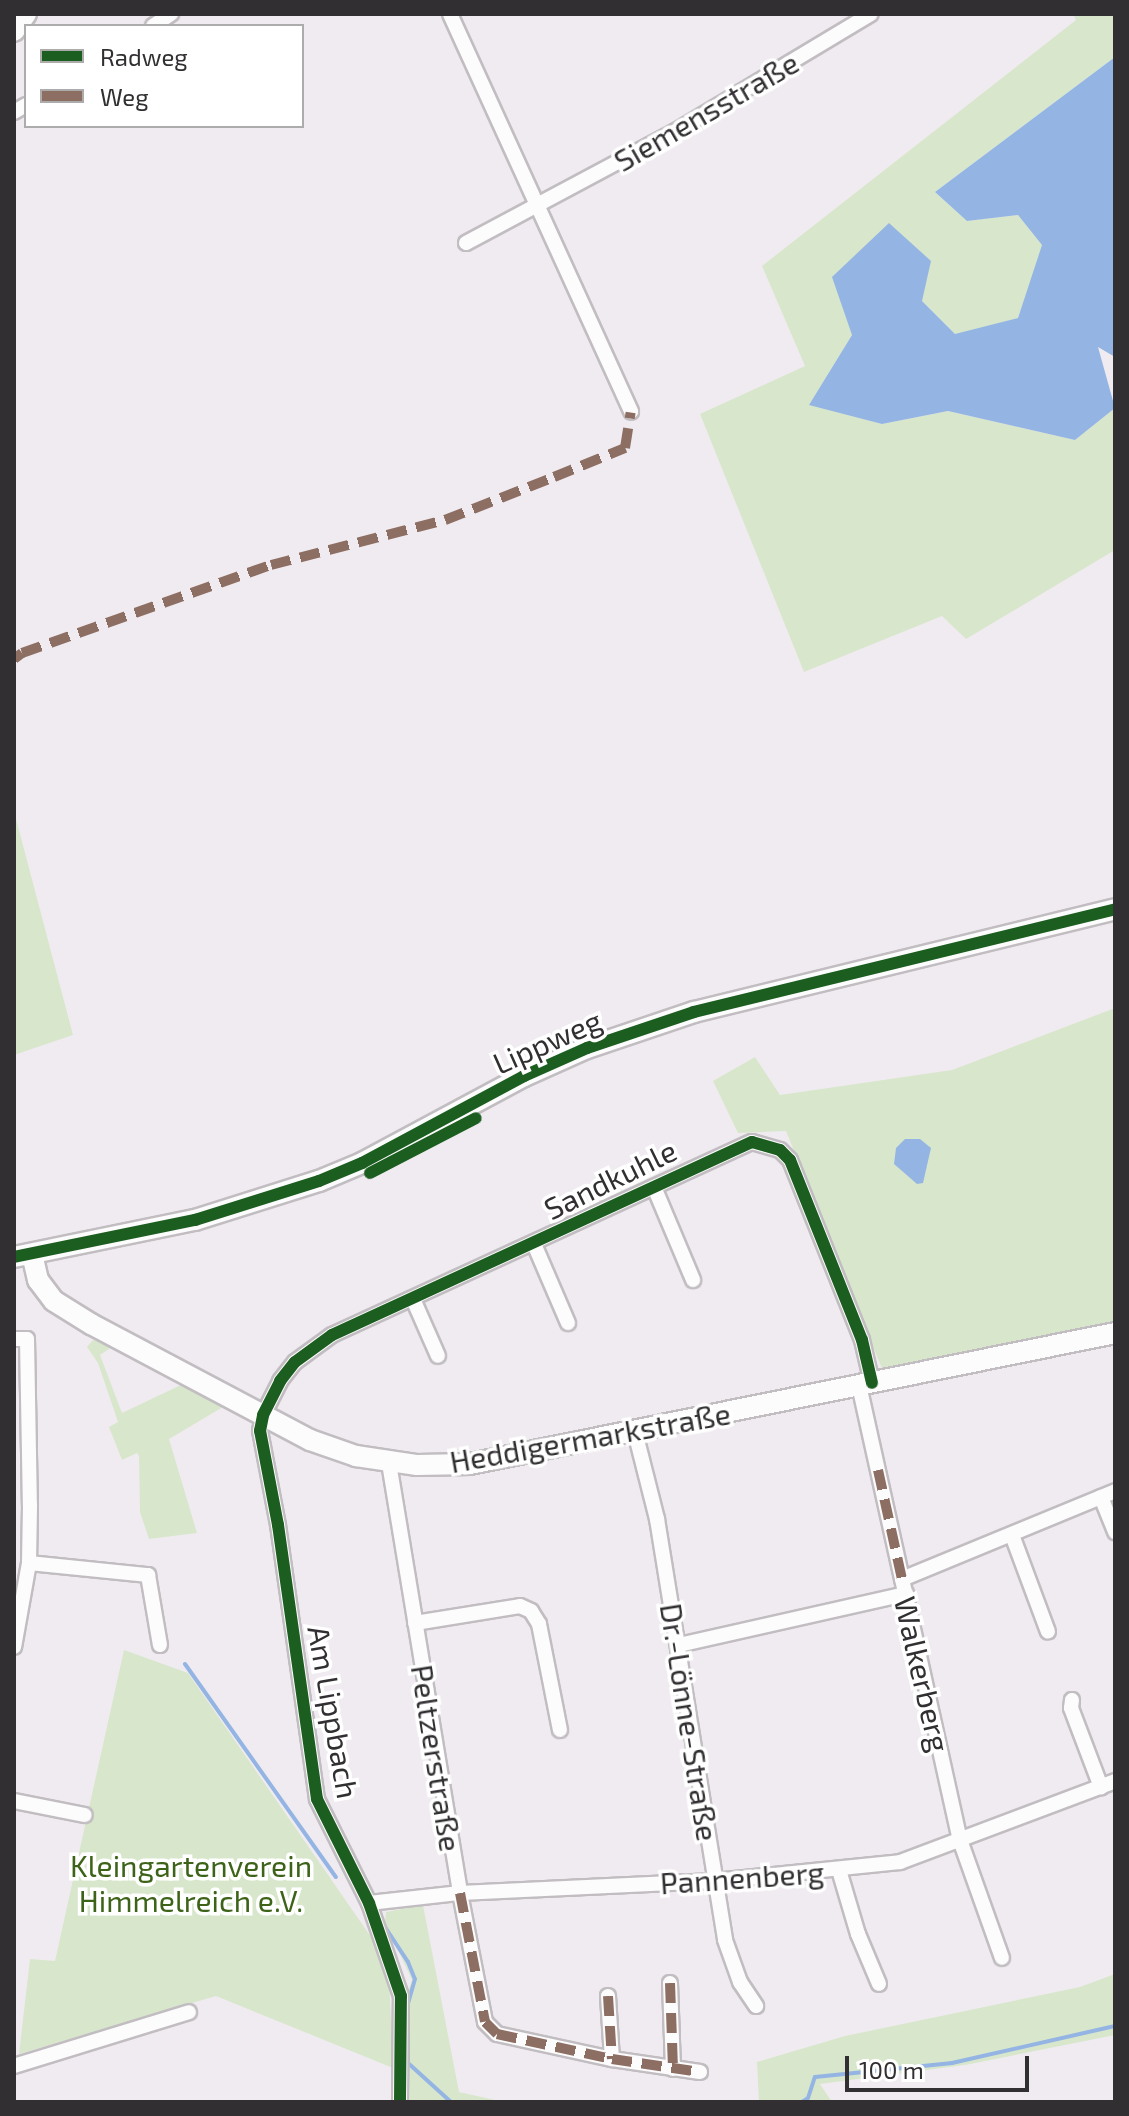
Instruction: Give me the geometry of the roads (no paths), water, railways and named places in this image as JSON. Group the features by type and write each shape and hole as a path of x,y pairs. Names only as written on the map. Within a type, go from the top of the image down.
{"street":[{"path":"14,31 26,14"},
{"path":"450,14 631,412"},
{"name":"Siemensstraße","path":"466,243 676,131 871,14"},
{"name":"Lippweg","path":"23,1255 195,1220 319,1181 362,1163 524,1076 574,1054 694,1012 1115,909"},
{"name":"Sandkuhle","path":"263,1415 280,1381 311,1349 332,1335 534,1244 737,1146 752,1142 780,1150 790,1160 862,1340 865,1384"},
{"name":"Sandkuhle","path":"654,1187 693,1280"},
{"name":"Sandkuhle","path":"534,1244 568,1323"},
{"name":"Heddigermarkstraße","path":"23,1255 54,1301 66,1310 310,1440 389,1463 470,1464 1115,1333"},
{"path":"413,1299 438,1356"},
{"path":"14,1339 27,1339 30,1479 29,1563 15,1637"},
{"name":"Walkerberg","path":"865,1384 904,1587 960,1840 1002,1958"},
{"name":"Am Lippbach","path":"263,1415 260,1431 278,1525 317,1799 369,1903 401,1996 400,2102"},
{"name":"Dr.-Lönne-Straße","path":"635,1432 657,1519 725,1940 740,1982 756,2006"},
{"name":"Peltzerstraße","path":"389,1463 460,1893 485,2022 497,2034 612,2059 700,2072"},
{"path":"14,1478 30,1479"},
{"path":"679,1645 904,1587 1012,1535 1108,1494 1115,1532"},
{"path":"1012,1535 1048,1632"},
{"path":"29,1563 148,1575 160,1645"},
{"name":"Peltzerstraße","path":"415,1623 520,1606 531,1611 539,1624 560,1730"},
{"name":"Pannenberg","path":"369,1903 460,1893 714,1881 900,1862 1108,1784 1071,1708 1072,1700"},
{"path":"14,1801 85,1815"},
{"path":"839,1870 858,1934 879,1984"},
{"path":"670,1983 673,2069"},
{"path":"608,1996 612,2059"},
{"path":"14,2066 189,2012"}],"water":[{"path":"1115,57 1115,357 1098,347 1115,408 1075,440 948,411 882,424 809,405 852,335 832,277 889,223 931,261 922,301 955,334 1018,318 1042,245 1018,215 967,221 935,192"},
{"path":"905,1139 920,1139 931,1148 923,1183 917,1184 894,1164 896,1148"}],"waterway":[{"path":"185,1664 336,1877"},
{"path":"385,1927 408,1962 415,1979 407,2007"},
{"path":"802,2102 808,2098 815,2077 952,2063 1115,2026"},
{"path":"408,2028 408,2063 451,2102"}],"park label":[{"name":"Kleingartenverein Himmelreich e.V.","path":"191,1882"}]}
